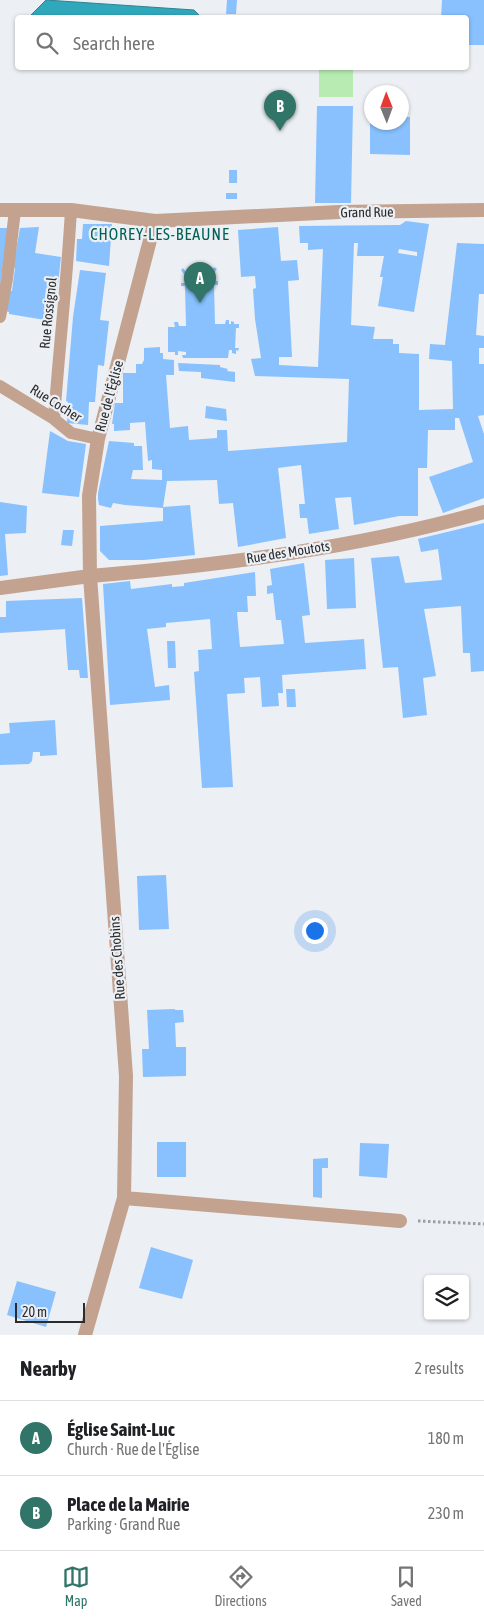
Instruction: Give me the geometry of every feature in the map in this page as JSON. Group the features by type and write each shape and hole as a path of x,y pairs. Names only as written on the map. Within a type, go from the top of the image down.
{"street":[{"name":"Grand Rue","path":"0,210 71,210 155,220 484,210"},
{"name":"Rue de l'Église","path":"90,576 90,496 98,439 155,220"},
{"name":"Rue des Moutots","path":"0,588 90,576 180,568 364,541 484,512"},
{"name":"Rue des Chobins","path":"85,1335 124,1198 126,1076 90,576"},
{"path":"124,1198 400,1221"}],"lane":[{"path":"0,317 16,210"},
{"name":"Rue Rossignol","path":"54,420 58,351 67,281 71,210"},
{"name":"Rue Cocher","path":"0,386 71,433 98,439"}],"path":[{"path":"400,1221 484,1224"}],"green space":[{"path":"319,70 353,70 353,97 319,97"}],"water":[{"path":"46,0 194,10 199,15 31,15"}],"building":[{"path":"227,0 237,0 236,14 226,14"},
{"path":"442,0 484,0 484,45 469,45 469,15 441,15"},
{"path":"317,106 353,106 351,203 315,203"},
{"path":"410,117 410,155 370,154 370,130 409,130"},
{"path":"229,170 237,170 237,183 229,183"},
{"path":"226,193 237,193 237,199 226,199"},
{"path":"406,221 429,224 414,312 378,306 383,277 380,277 384,256 357,256 358,243 354,243 351,325 375,327 373,339 393,339 393,344 399,344 399,353 419,354 419,410 453,409 452,361 429,359 430,344 445,345 457,243 484,244 484,294 479,294 476,335 484,336 484,348 479,348 479,364 484,364 484,415 478,416 484,434 484,498 443,513 429,477 473,462 459,418 455,418 455,430 428,430 427,468 418,468 418,516 399,516 354,525 351,497 335,498 339,529 309,534 307,518 300,518 299,504 305,504 301,465 278,468 286,538 238,547 233,503 219,504 217,480 167,481 163,507 190,505 195,555 144,560 109,560 100,551 100,526 163,521 163,508 113,503 111,508 99,505 98,499 109,441 134,443 134,446 142,446 143,470 133,470 131,479 162,480 162,470 152,469 152,460 148,461 145,422 130,423 130,430 114,431 114,424 112,424 115,403 123,403 123,373 136,373 136,364 142,364 144,360 144,348 160,347 163,359 174,360 174,375 166,375 170,428 188,426 189,440 217,438 217,430 227,430 228,451 347,442 349,379 255,376 251,359 261,358 255,319 253,289 256,288 255,276 241,277 238,230 278,227 281,261 297,260 299,280 288,281 292,357 279,357 279,365 318,367 323,249 308,250 308,243 300,243 299,226 400,225","holes":["399,249 417,252 417,256 398,253"]},
{"path":"83,224 112,224 109,266 76,261 77,239 82,239"},
{"path":"39,227 35,253 61,257 57,293 49,291 45,320 9,314 9,312 5,311 8,290 12,291 15,268 13,268 20,228"},
{"path":"0,228 8,228 0,286"},
{"path":"214,267 217,269 214,273 214,281 218,281 218,285 214,285 215,324 225,324 226,320 229,320 229,324 231,324 231,321 234,324 239,324 239,328 236,328 235,348 239,348 238,351 236,350 236,354 229,350 228,358 183,358 182,355 186,355 186,352 178,351 178,355 175,355 175,352 168,352 168,327 175,327 174,322 178,322 179,326 186,326 185,286 181,286 181,283 185,283 184,274 181,270 183,268 186,272 211,272"},
{"path":"80,270 106,273 100,320 109,321 104,366 98,365 95,402 89,402 88,425 67,423 68,402 66,401 73,317"},
{"path":"178,363 220,365 220,367 228,369 227,371 235,372 235,382 201,378 201,372 179,371"},
{"path":"206,406 226,409 227,421 205,418"},
{"path":"50,431 68,441 86,444 79,497 42,493"},
{"path":"0,502 27,506 26,533 5,534 8,575 0,576"},
{"path":"484,523 484,671 471,672 470,653 463,653 461,606 424,609 436,676 423,678 427,715 403,718 398,667 383,668 371,558 399,556 405,583 442,580 438,549 421,552 418,539"},
{"path":"63,530 74,530 72,546 61,545"},
{"path":"354,558 356,608 327,609 325,560"},
{"path":"304,563 310,615 302,616 305,643 364,639 366,669 282,675 283,693 278,693 279,706 262,707 260,677 244,678 245,693 227,694 233,787 202,788 194,672 199,671 198,650 212,649 210,619 166,623 166,627 147,629 155,687 169,685 170,700 110,705 103,584 130,581 131,589 172,584 172,587 184,586 184,583 255,572 256,596 247,596 248,612 237,612 240,647 284,644 281,620 276,620 273,593 267,594 267,586 272,585 270,569"},
{"path":"82,598 88,678 80,678 79,670 68,670 65,629 0,633 0,617 6,617 6,601"},
{"path":"167,641 175,641 176,668 168,668"},
{"path":"286,689 295,689 296,707 287,707"},
{"path":"55,720 57,755 40,756 40,752 33,752 32,761 29,764 0,765 0,734 10,733 9,723"},
{"path":"166,875 169,929 139,930 137,876"},
{"path":"147,1010 183,1010 184,1022 175,1023 176,1047 186,1047 186,1076 143,1077 142,1049 149,1049"},
{"path":"157,1142 186,1142 186,1177 157,1177"},
{"path":"360,1143 389,1144 387,1178 359,1176"},
{"path":"328,1158 328,1168 322,1168 322,1198 313,1197 313,1159"},
{"path":"151,1247 193,1260 182,1299 139,1288"},
{"path":"17,1281 56,1292 46,1327 7,1315"}],"place":[{"name":"Place de la Mairie","path":"280,131"},
{"name":"Église Saint-Luc","path":"200,303"}],"district":[{"name":"CHOREY-LES-BEAUNE","path":"160,234"}]}
